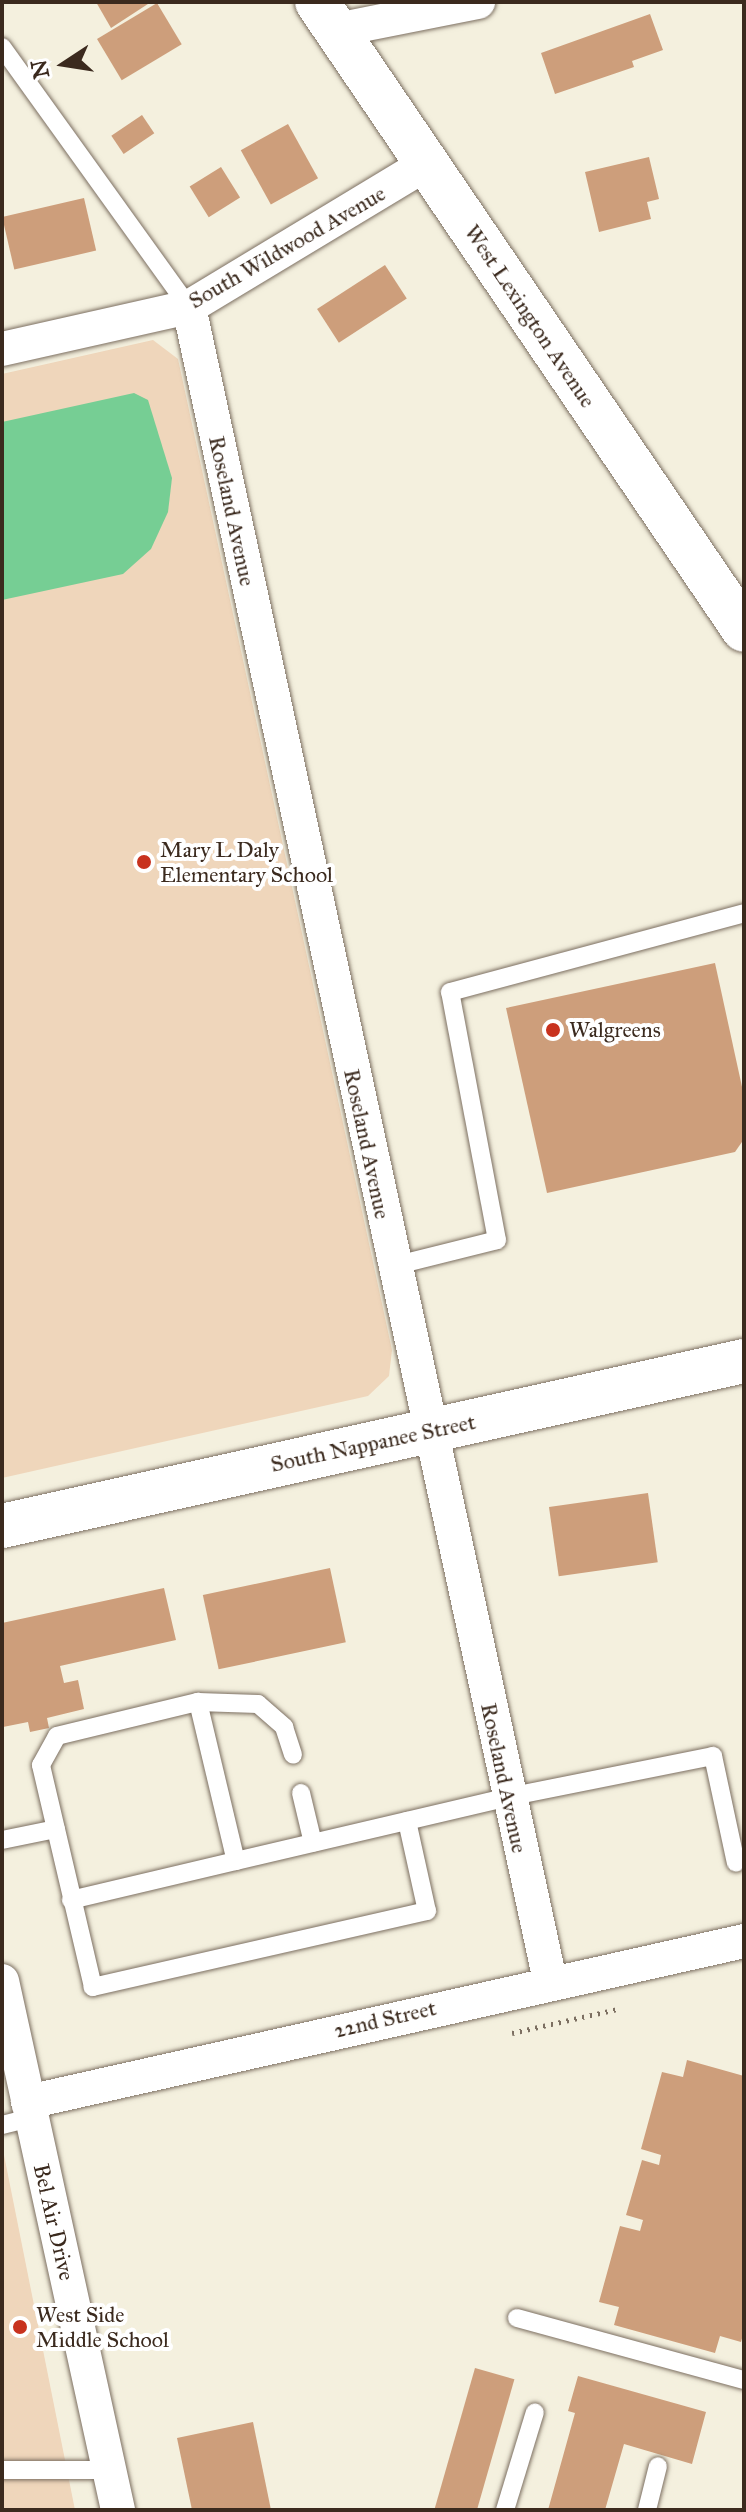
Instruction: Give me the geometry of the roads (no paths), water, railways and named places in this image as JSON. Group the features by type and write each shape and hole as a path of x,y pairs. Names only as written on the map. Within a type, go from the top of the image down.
{"main road":[{"name":"West Lexington Avenue","path":"327,16 744,630"},
{"name":"South Nappanee Street","path":"2,1526 744,1361"}],"street":[{"path":"327,16 478,2"},
{"name":"South Wildwood Avenue","path":"2,349 189,307 426,164"},
{"name":"Roseland Avenue","path":"189,307 428,1431 550,1981"},
{"name":"22nd Street","path":"20,2115 550,1981 744,1941"},
{"name":"Bel Air Drive","path":"2,1981 20,2115 118,2510"}],"lane":[{"path":"2,47 189,307"},
{"path":"393,1266 497,1240 450,992 744,913"},
{"path":"293,1755 284,1727 258,1704 198,1702 57,1736 41,1765 93,1987 427,1911 407,1821"},
{"path":"198,1702 236,1861"},
{"path":"71,1900 508,1797 713,1756 736,1863"},
{"path":"301,1793 313,1843"},
{"path":"2,1840 56,1829"},
{"path":"517,2318 744,2380"},
{"path":"505,2510 535,2412"},
{"path":"647,2510 658,2466"},
{"path":"3,2470 110,2470"}],"place":[{"name":"Mary L Daly Elementary School","path":"144,862"},
{"name":"Walgreens","path":"553,1030"},
{"name":"West Side Middle School","path":"20,2327"}]}
